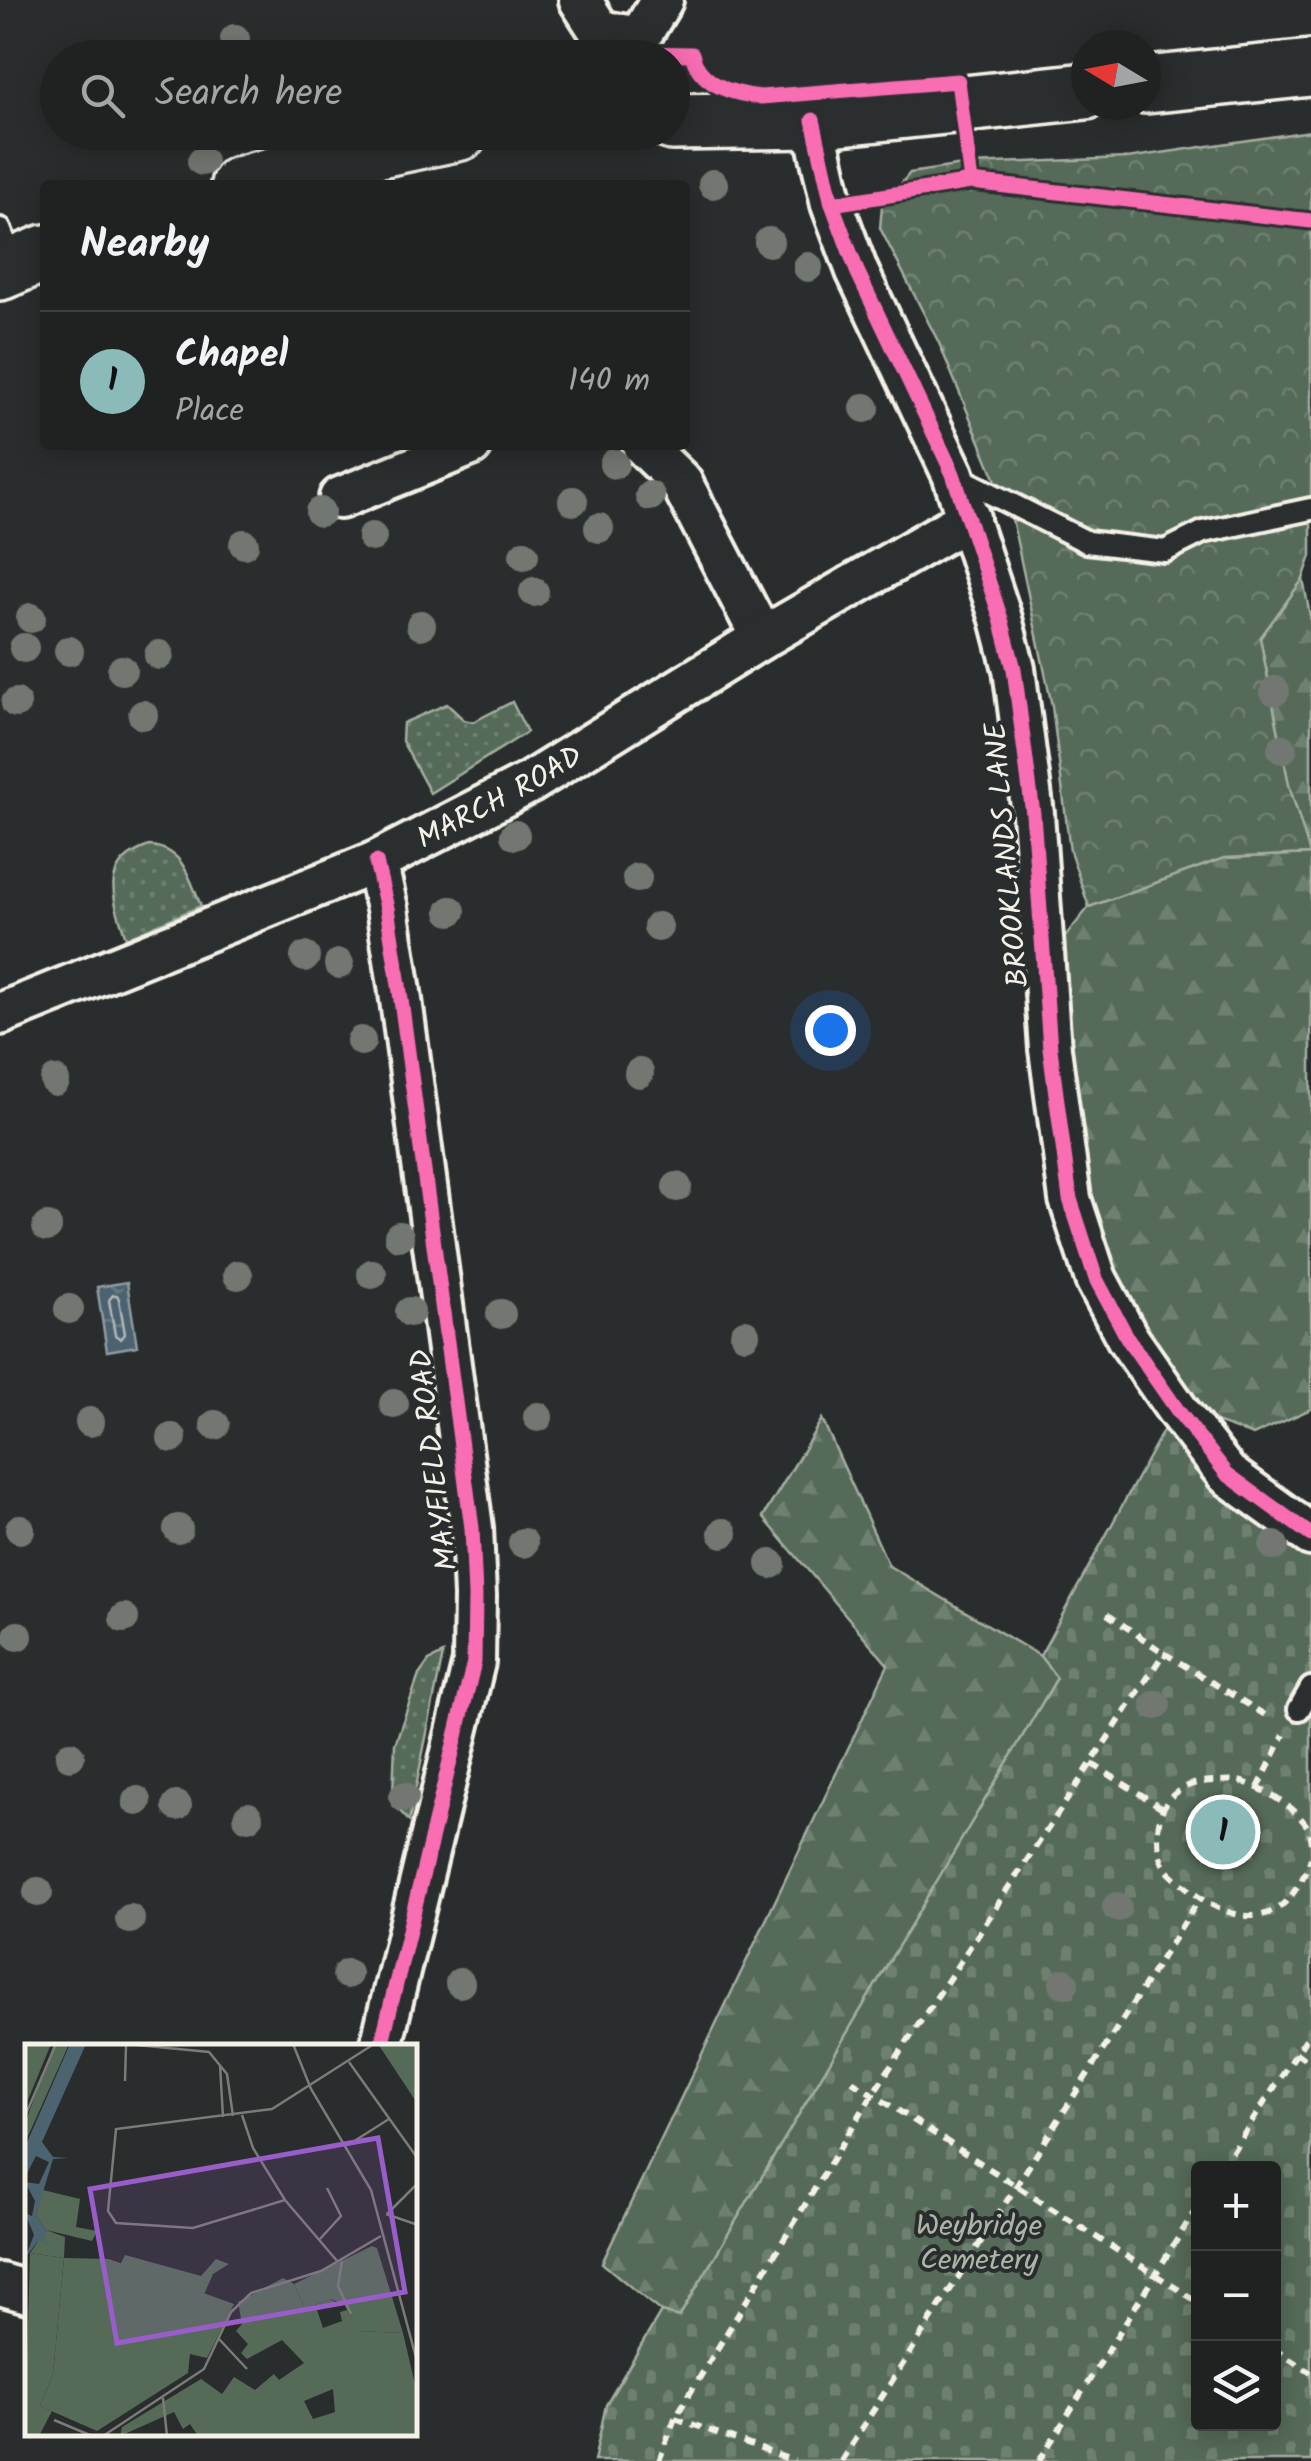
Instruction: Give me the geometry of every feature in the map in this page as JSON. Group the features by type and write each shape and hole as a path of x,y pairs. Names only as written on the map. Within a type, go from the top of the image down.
{"main road":[{"path":"1161,83 1311,68"},
{"path":"690,122 812,120 1071,93"},
{"path":"258,180 378,150"}],"street":[{"path":"580,0 600,31 620,40"},
{"path":"642,40 662,0"},
{"name":"BROOKLANDS LANE","path":"812,120 832,204 858,271 952,474 1014,669 1034,814 1050,1049 1070,1199 1096,1279 1128,1339 1228,1474 1311,1535"},
{"path":"340,498 459,450"},
{"path":"649,450 681,482 762,638"},
{"name":"MARCH ROAD","path":"0,1014 376,862 529,783 762,638 969,518"},
{"name":"MAYFIELD ROAD","path":"376,862 387,908 433,1237 472,1528 475,1596 474,1662 382,2044"},
{"path":"0,2284 25,2291"}],"lane":[{"path":"952,474 1086,542 1166,551 1203,532 1311,509"},
{"path":"1299,1709 1311,1688"}],"path":[{"path":"1108,1614 1288,1729"},
{"path":"658,2461 675,2418 872,2095 1164,1653"},
{"path":"1258,1788 1299,1709"},
{"path":"1092,1764 1161,1807"},
{"path":"1311,1843 1309,1830 1298,1814 1258,1788 1238,1781 1210,1780 1181,1788 1161,1807 1158,1849 1164,1867 1200,1898 1234,1914 1271,1912 1302,1880 1311,1858"},
{"path":"841,2461 1200,1898"},
{"path":"1227,2161 1311,2031"},
{"path":"1296,2054 1311,2064"},
{"path":"852,2081 1191,2297"},
{"path":"1039,2461 1191,2217"},
{"path":"1281,2354 1311,2373"},
{"path":"675,2418 794,2461"}],"green space":[{"path":"1311,131 1311,556 1303,579 1260,638 1289,785 1310,854 1224,858 1089,907 1070,851 1052,706 1012,519 939,343 880,228 882,206 910,173 969,164 1127,158"},
{"path":"1303,579 1311,621 1311,1409 1253,1435 1152,1400 1056,1207 1023,989 1089,907 1224,858 1310,854 1289,785 1260,638"},
{"path":"512,702 527,732 430,793 402,741 403,723 447,704 464,720 473,722"},
{"path":"149,846 178,858 201,906 126,938 114,896 116,872 133,853"},
{"path":"822,1419 889,1566 1040,1656 1057,1678 679,2318 661,2312 602,2263 888,1665 763,1517"},
{"name":"Weybridge Cemetery","path":"1163,1431 1248,1507 1311,1551 1311,2461 594,2461 606,2405 661,2312 679,2317 1057,1678 1040,1656"},
{"path":"443,1654 409,1821 397,1808 393,1793 395,1744 419,1675 429,1661"}],"water":[{"path":"127,1282 137,1346 107,1351 97,1287"}],"cycle path":[{"path":"690,54 702,73 718,86 761,97 958,81 971,182"},
{"path":"813,120 832,204 857,271 953,474 1014,669 1033,814 1050,1049 1070,1199 1096,1279 1128,1339 1227,1474 1311,1535"},
{"path":"832,204 971,182 1311,221"},
{"path":"376,862 399,985 472,1528 475,1596 474,1662 381,2044"}],"place":[{"name":"Chapel","path":"1223,1832"}]}
